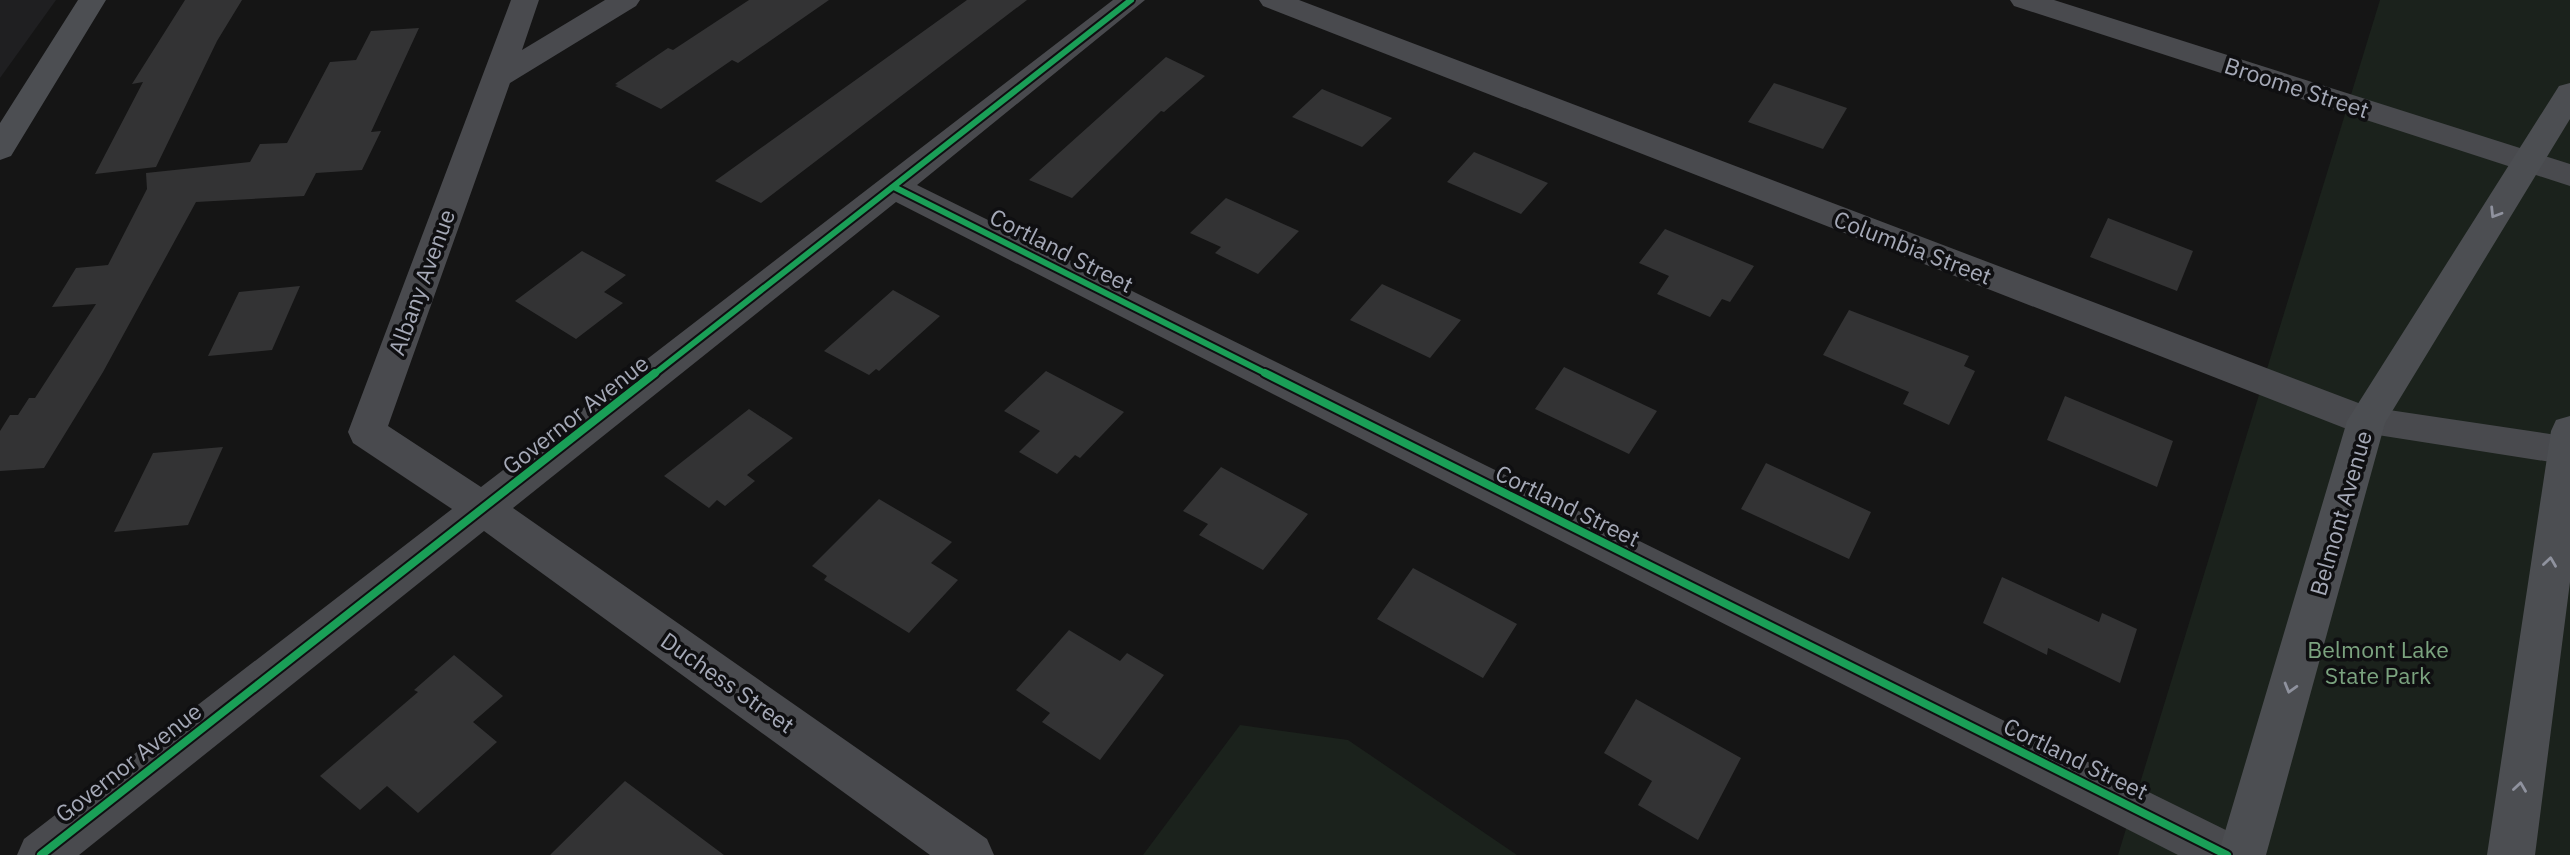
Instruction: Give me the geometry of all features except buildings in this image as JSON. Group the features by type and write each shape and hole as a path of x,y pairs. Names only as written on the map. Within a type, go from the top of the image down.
{"street":[{"path":"0,149 92,0"},
{"name":"Albany Avenue","path":"485,510 367,432 525,0"},
{"path":"495,79 626,0"},
{"name":"Governor Avenue","path":"41,855 485,510 1131,0"},
{"name":"Columbia Street","path":"1273,0 2366,421 2568,441"},
{"name":"Broome Street","path":"2024,0 2570,175"},
{"name":"Belmont Avenue","path":"2242,855 2366,421 2570,93"},
{"name":"Cortland Street","path":"894,187 2227,855"},
{"path":"2511,855 2568,441"},
{"name":"Duchess Street","path":"485,510 970,855"}],"shaded area":[{"path":"0,0 56,0 0,78"}],"green space":[{"name":"Belmont Lake State Park","path":"2380,0 2570,0 2570,855 2118,855"},
{"path":"1240,725 1348,740 1517,855 1143,855"}],"cycle path":[{"path":"41,855 1131,0"},
{"path":"894,187 2227,855"}]}
